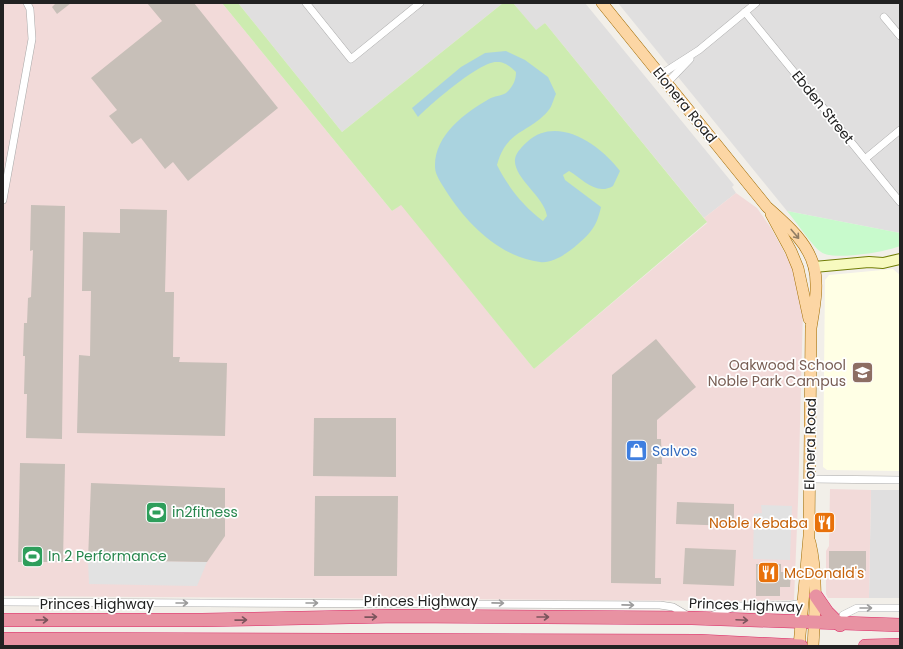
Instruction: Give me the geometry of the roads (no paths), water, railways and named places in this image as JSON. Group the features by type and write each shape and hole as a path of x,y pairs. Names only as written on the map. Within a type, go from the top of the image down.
{"highway":[{"path":"816,596 827,612 840,625"},
{"name":"Princes Highway","path":"3,620 202,620 398,616 698,618 840,625 900,625"},
{"path":"200,643 202,620"},
{"path":"3,639 200,643 545,643 699,640 800,646"},
{"path":"865,646 900,645"}],"main road":[{"name":"Elonera Road","path":"602,3 767,207 803,244 814,267 815,298 811,328 809,536 800,623 800,646"},
{"name":"Elonera Road","path":"767,207 794,258 806,300 811,328"},
{"path":"794,258 806,266 814,267 808,275 806,300"},
{"name":"Elonera Road","path":"809,536 815,561 816,596 812,646"}],"street":[{"path":"3,200 32,38 30,9 27,3"},
{"path":"306,3 351,59 420,3"},
{"path":"664,79 756,3"},
{"name":"Ebden Street","path":"745,12 900,202"},
{"path":"884,17 900,36"},
{"path":"664,79 699,50"},
{"path":"865,159 900,130"},
{"path":"814,267 869,262 900,254"},
{"path":"869,262 883,263 900,259"},
{"path":"810,479 900,480"},
{"path":"3,602 660,605 680,610 698,618 736,606 791,605 803,603"},
{"path":"840,625 843,616 857,608 900,608"}],"water":[{"path":"506,51 525,60 548,77 556,94 548,111 533,124 512,138 506,145 501,153 497,165 506,181 523,202 543,221 547,216 540,201 519,173 515,159 522,147 539,134 552,131 565,132 578,136 602,152 620,171 613,186 607,189 595,188 569,171 563,175 565,180 601,207 598,219 587,236 565,254 545,262 525,259 511,253 498,246 474,227 454,203 435,170 436,155 445,135 470,111 491,98 506,93 514,83 516,72 508,65 503,63 497,62 489,64 479,68 456,84 418,117 412,108 461,67 485,53"}],"place":[{"name":"Oakwood School Noble Park Campus","path":"862,373"},
{"name":"Salvos","path":"636,451"},
{"name":"in2fitness","path":"157,512"},
{"name":"Noble Kebaba","path":"824,523"},
{"name":"In 2 Performance","path":"32,556"},
{"name":"McDonald's","path":"768,573"}]}
